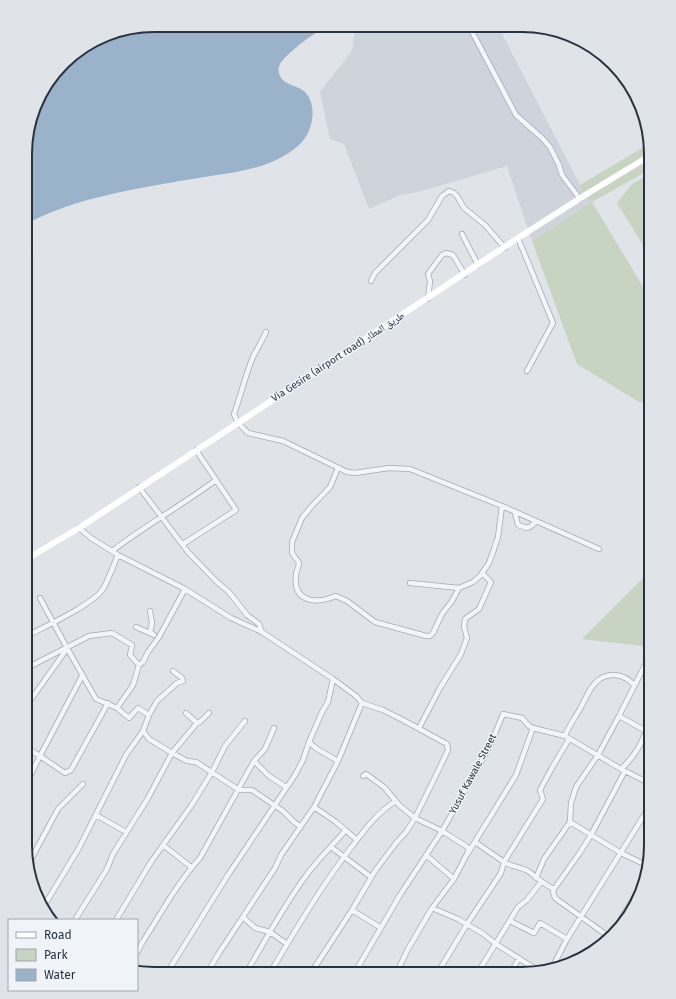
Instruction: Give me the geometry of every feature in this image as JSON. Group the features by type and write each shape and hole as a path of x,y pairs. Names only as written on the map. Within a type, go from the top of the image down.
{"main road":[{"name":"Via Gesire (airport road) طريق المطار","path":"32,556 79,528 139,487 465,275 518,238 644,159"}],"street":[{"path":"472,32 516,115 550,147 562,175 580,199"},
{"path":"370,281 375,273 428,220 442,196 449,191 457,196 464,208 485,225 505,248"},
{"path":"462,234 478,265"},
{"path":"518,238 553,322 526,371"},
{"path":"428,299 430,282 428,274 442,254 450,253 453,255 465,275"},
{"path":"266,332 253,358 240,391 234,414 238,423 248,433 283,441 338,468 355,473 389,468 410,469 502,506 599,549"},
{"path":"183,544 236,510 196,450"},
{"path":"338,468 330,487 302,518 292,542 292,553 299,562 296,574 297,586 301,594 312,601 322,601 336,596 347,601 375,622 430,636 459,588"},
{"path":"112,551 145,526 162,517 216,480"},
{"path":"139,487 183,544 217,582 229,592 247,615 259,624 262,632"},
{"path":"410,582 459,588 473,582 489,563 498,537 502,506"},
{"path":"515,513 518,525 526,528 536,522"},
{"path":"79,528 91,538 118,555 185,589 231,618 262,632 333,679 356,696 362,703 383,710 448,744 440,767 415,818 371,877 352,910 315,967"},
{"path":"32,634 53,623 91,600 102,591 118,555"},
{"path":"419,728 440,688 461,654 467,638 464,627 465,619 479,610 491,582 482,573"},
{"path":"117,708 133,685 139,665 143,662 156,636 185,589"},
{"path":"40,598 96,699 117,708 130,718 138,708 148,715"},
{"path":"150,611 152,623 150,632 156,636"},
{"path":"136,627 156,636"},
{"path":"32,666 89,636 112,633 132,645 130,655 139,665"},
{"path":"32,694 67,648"},
{"path":"536,878 544,859 570,822 571,803 576,788 598,755 644,665"},
{"path":"46,902 79,848 126,755 143,731 148,715 157,701 177,683 183,681 182,678 172,671"},
{"path":"441,967 467,924 501,873 504,862 543,799 540,790 553,766 587,693 602,677 609,675 623,676 634,685"},
{"path":"32,772 82,676"},
{"path":"171,967 228,874 295,775 328,702 333,679"},
{"path":"32,751 65,773 71,770 108,703"},
{"path":"211,967 275,868 281,855 314,806 338,760 362,703"},
{"path":"186,713 197,723"},
{"path":"76,919 107,869 113,854 148,798 172,754 197,723 209,713"},
{"name":"Yusuf Kawale Street","path":"358,967 400,895 442,831 492,742 503,714 522,718 529,726 533,728 567,737 644,780"},
{"path":"619,716 644,731"},
{"path":"117,919 163,845 191,806 212,772 225,746 245,721"},
{"path":"138,951 191,867 200,858 254,761 265,749 274,728"},
{"path":"400,967 408,949 432,908 454,879 467,854 516,774 533,728"},
{"path":"143,731 149,739 172,754 187,761 196,762 239,790 252,790 283,811 294,822 301,826"},
{"path":"605,934 555,898 554,889 580,854 623,770 637,751 644,736"},
{"path":"309,742 317,749 338,760"},
{"path":"254,761 269,776 286,787"},
{"path":"363,776 366,774 384,787 399,805 415,818 442,831 466,846 468,849 467,854"},
{"path":"33,857 58,810 83,784"},
{"path":"274,967 313,901 344,857 373,820 396,801"},
{"path":"314,806 357,840"},
{"path":"96,815 126,832"},
{"path":"555,962 580,917 644,815"},
{"path":"570,822 621,853 643,863"},
{"path":"250,967 306,876 318,860 345,831"},
{"path":"475,842 504,862 526,870 546,886 554,889"},
{"path":"163,845 191,867"},
{"path":"331,847 371,877"},
{"path":"426,855 454,879"},
{"path":"481,967 518,907 527,900 541,882"},
{"path":"432,908 467,924 532,967"},
{"path":"352,910 381,928"},
{"path":"243,917 255,928 270,932 287,944"},
{"path":"510,921 534,933 540,923 567,939"},
{"path":"514,967 519,958"}],"shaded area":[{"path":"355,32 501,32 580,185 581,191 592,202 532,241 507,166 418,192 400,195 369,209 344,144 330,139 320,92 352,51"}],"green space":[{"path":"644,147 644,173 592,202 581,191 580,185"},
{"path":"644,177 644,247 617,203 632,184"},
{"path":"592,202 644,288 644,402 639,402 577,364 532,241"},
{"path":"644,577 644,646 582,639"}],"water":[{"path":"146,32 318,32 292,51 280,64 278,70 280,76 285,82 305,92 312,105 313,113 307,135 298,146 287,154 274,161 247,170 149,186 107,195 65,207 32,221 32,154 33,138 38,115 48,93 57,80 74,62 93,48 115,38"}]}
